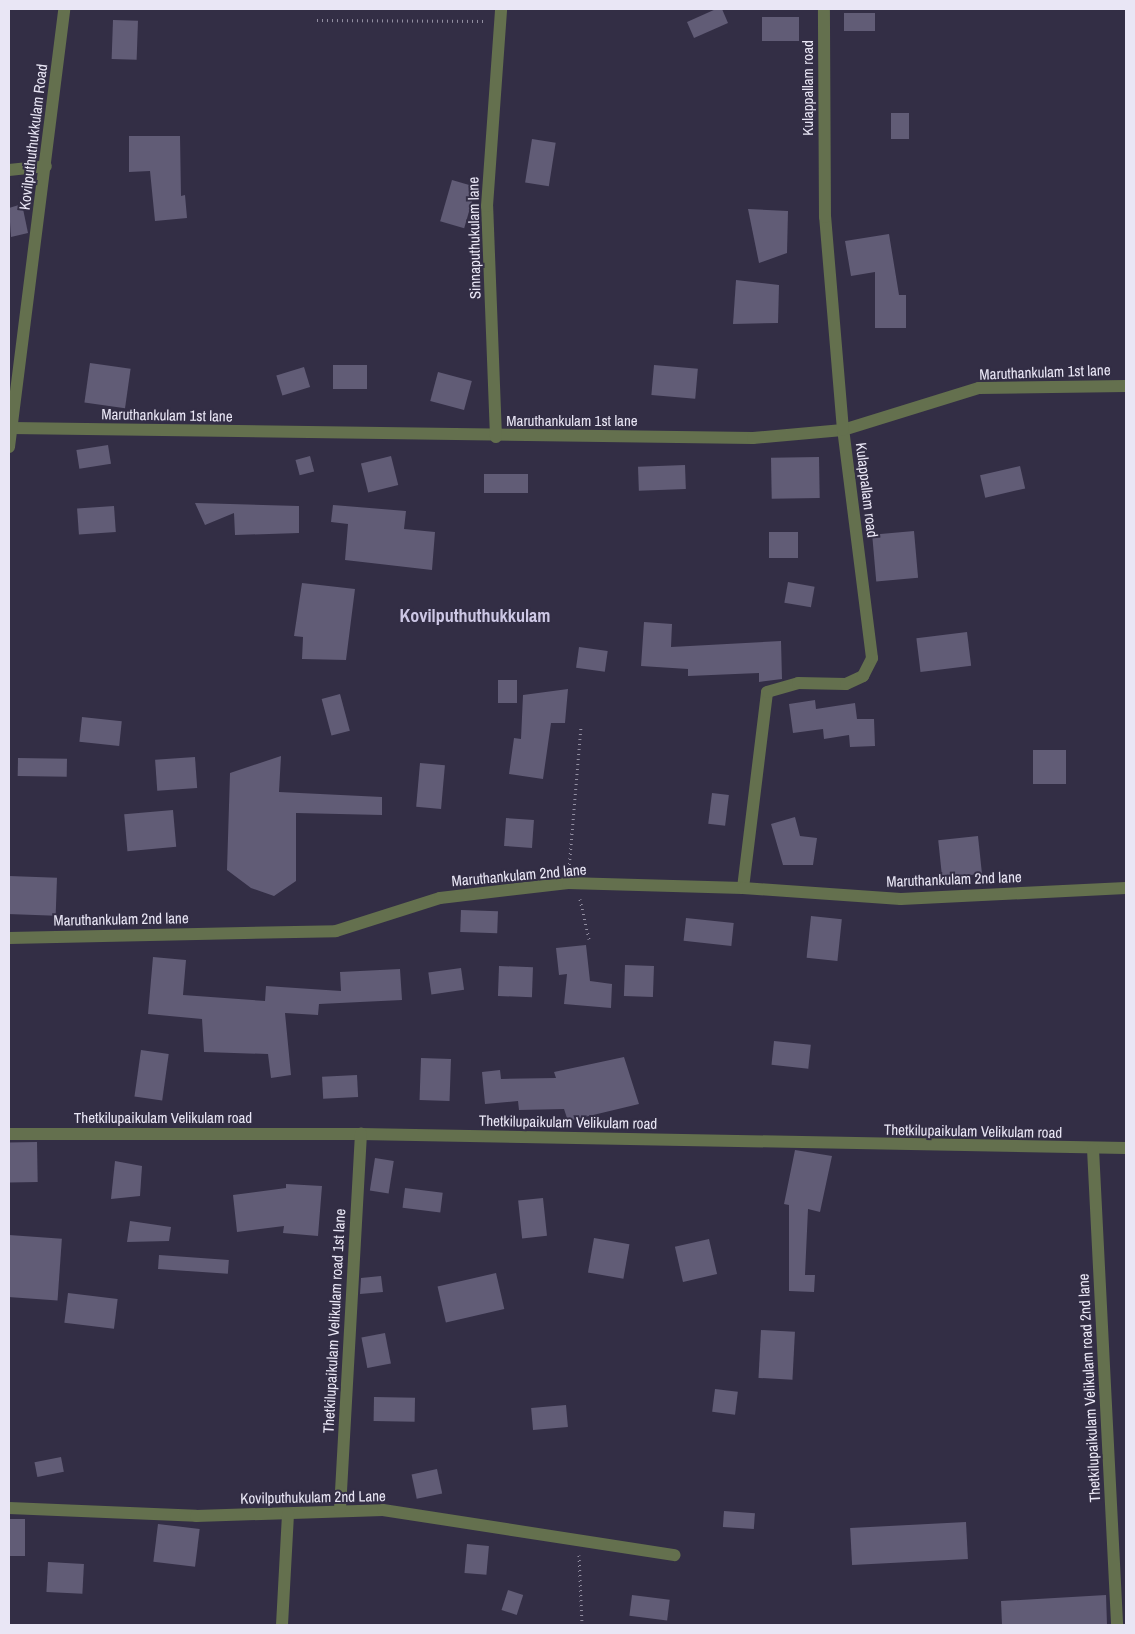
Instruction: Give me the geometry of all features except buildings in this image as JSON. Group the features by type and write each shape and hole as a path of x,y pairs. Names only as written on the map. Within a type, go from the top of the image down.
{"street":[{"name":"Kovilputhuthukkulam Road","path":"9,447 46,166 64,9"},
{"name":"Kulappallam road","path":"743,888 767,692 798,683 846,684 863,676 872,658 843,430 825,218 824,9"},
{"name":"Sinnaputhukulam lane","path":"496,437 487,206 501,14"},
{"path":"9,170 46,166"},
{"name":"Maruthankulam 1st lane","path":"11,428 496,437 753,438 843,430 980,388 1126,386"},
{"name":"Maruthankulam 2nd lane","path":"9,938 336,931 440,898 568,883 743,888 901,899 1126,888"},
{"name":"Thetkilupaikulam Velikulam road","path":"9,1134 361,1134 1092,1150 1126,1148"},
{"name":"Thetkilupaikulam Velikulam road 1st lane","path":"340,1509 361,1134"},
{"name":"Thetkilupaikulam Velikulam road 2nd lane","path":"1092,1150 1117,1625"},
{"name":"Kovilputhukulam 2nd Lane","path":"9,1508 196,1516 288,1514 340,1509 383,1510 675,1555"},
{"path":"282,1625 288,1514"}],"path":[{"path":"317,20 454,24 501,14"},
{"path":"581,725 568,883 584,903 589,939"},
{"path":"578,1539 582,1625"}],"district":[{"name":"Kovilputhuthukkulam","path":"475,616"}]}
